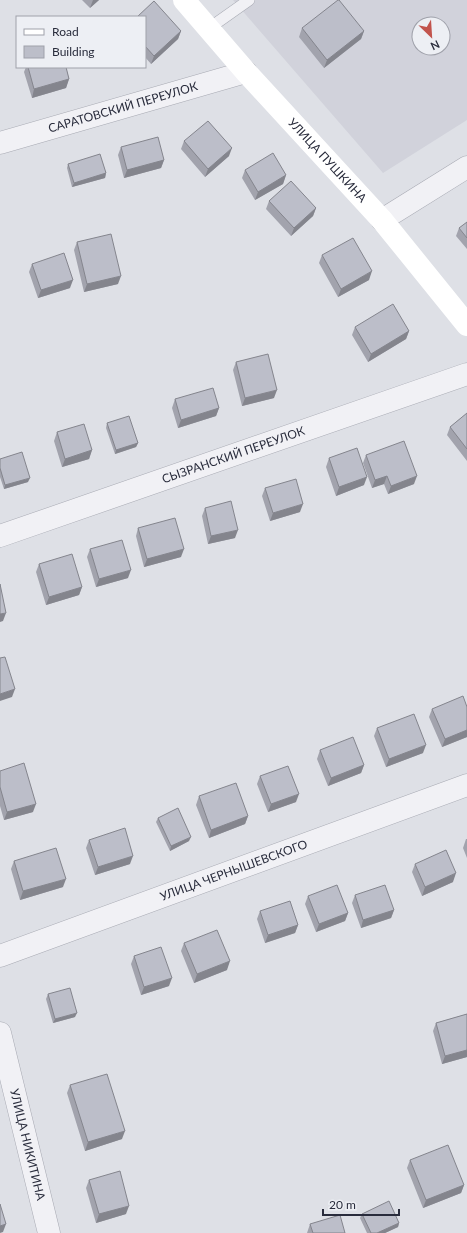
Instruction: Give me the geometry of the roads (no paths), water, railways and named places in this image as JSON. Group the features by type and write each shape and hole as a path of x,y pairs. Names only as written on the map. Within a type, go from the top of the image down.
{"main road":[{"name":"УЛИЦА ПУШКИНА","path":"184,0 246,72 382,220 467,325"}],"street":[{"name":"САРАТОВСКИЙ ПЕРЕУЛОК","path":"0,143 246,72"},
{"path":"382,220 467,167"},
{"name":"СЫЗРАНСКИЙ ПЕРЕУЛОК","path":"0,536 467,374"},
{"name":"УЛИЦА ЧЕРНЫШЕВСКОГО","path":"0,956 467,785"},
{"name":"УЛИЦА НИКИТИНА","path":"0,1033 49,1233"}],"lane":[{"path":"208,29 249,0"}]}
